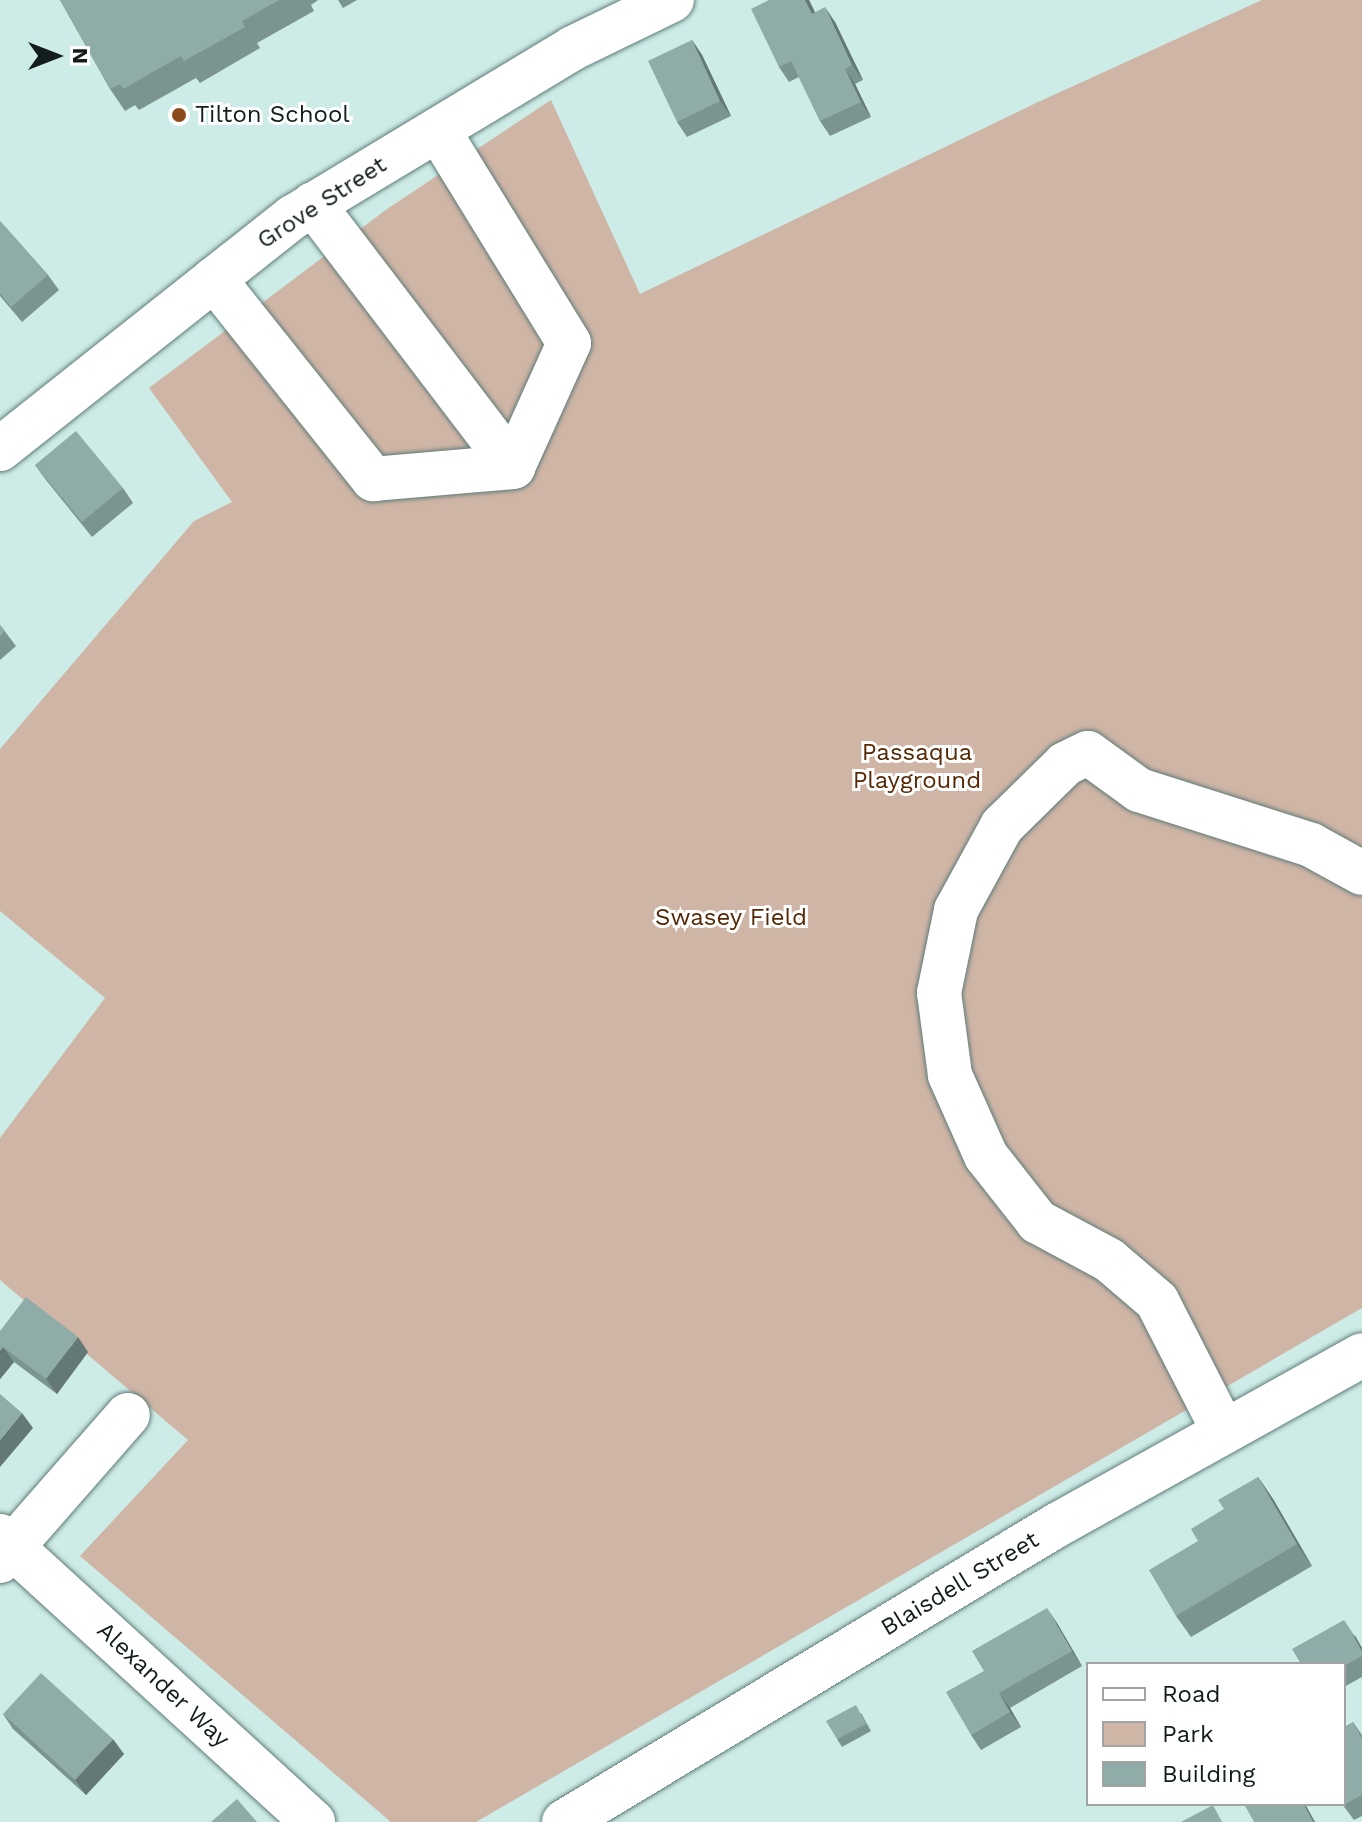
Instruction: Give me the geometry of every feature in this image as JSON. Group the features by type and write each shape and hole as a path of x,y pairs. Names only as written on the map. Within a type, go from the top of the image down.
{"street":[{"name":"Grove Street","path":"0,449 313,204 573,48 672,0"},
{"path":"438,130 569,343 513,467"},
{"path":"313,204 513,467"},
{"path":"214,279 373,479 513,467"},
{"path":"1224,1432 1157,1301 1109,1260 1038,1222 986,1156 950,1075 939,993 956,910 1002,826 1065,764 1088,753 1139,790 1311,845 1362,873"},
{"name":"Blaisdell Street","path":"564,1822 1057,1525 1362,1355"},
{"path":"4,1548 128,1415"},
{"name":"Alexander Way","path":"4,1548 313,1822"}],"green space":[{"name":"Swasey Field","path":"1262,0 1362,0 1362,1308 476,1822 391,1822 80,1556 188,1440 0,1280 0,1138 105,998 0,911 0,749 194,521 232,502 149,388 387,209 551,100 640,294 1036,103"}],"building":[{"path":"60,0 279,0 242,21 245,27 184,61 181,56 123,89 120,84 110,89"},
{"path":"769,0 805,0 812,14 825,7 852,65 845,69 861,102 820,121 791,61 779,67 751,9"},
{"path":"692,40 720,101 677,122 648,61"},
{"path":"0,221 48,275 11,307 0,293"},
{"path":"76,431 123,488 82,522 35,465"},
{"path":"26,1297 78,1337 46,1379 3,1347 0,1351 0,1331"},
{"path":"0,1394 22,1413 0,1440"},
{"path":"1258,1477 1297,1544 1176,1616 1149,1570 1198,1541 1191,1529 1224,1509 1218,1500"},
{"path":"1047,1608 1072,1651 999,1693 1010,1712 971,1735 946,1692 984,1671 972,1651"},
{"path":"1344,1620 1362,1656 1346,1665 1346,1662 1300,1662 1292,1649"},
{"path":"41,1673 113,1739 75,1780 3,1714"},
{"path":"856,1705 866,1724 837,1739 826,1721"},
{"path":"1353,1722 1362,1739 1362,1795 1346,1803 1346,1726"},
{"path":"237,1799 257,1822 211,1822"},
{"path":"1214,1806 1222,1822 1181,1822"},
{"path":"1245,1806 1304,1806 1313,1822 1254,1822"}],"place":[{"name":"Tilton School","path":"179,115"}],"park label":[{"name":"Passaqua Playground","path":"917,767"}]}
